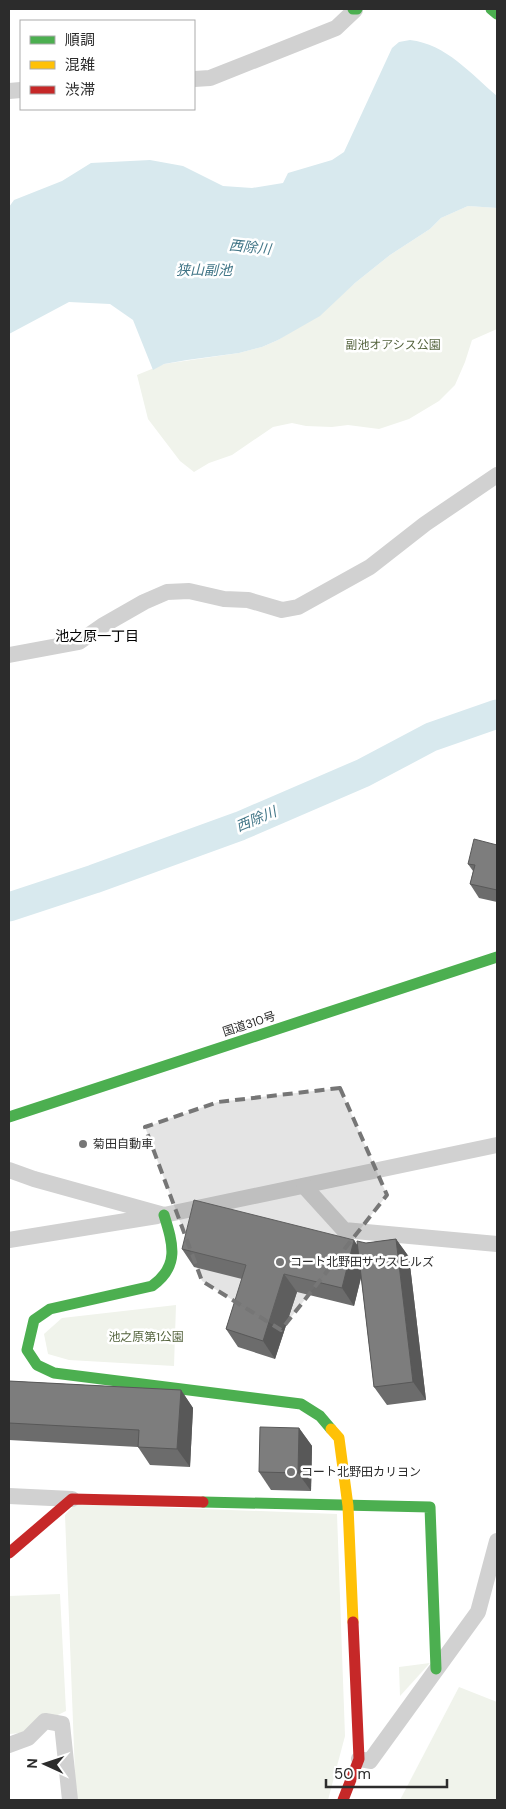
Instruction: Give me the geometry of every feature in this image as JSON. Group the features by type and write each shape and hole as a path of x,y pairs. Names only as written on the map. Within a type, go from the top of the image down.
{"main road":[{"path":"491,9 497,14"},
{"name":"国道310号","path":"9,1117 497,957"},
{"path":"164,1215 173,1244 171,1265 164,1280 152,1286 50,1309 34,1320 27,1350 37,1366 54,1373 301,1404 320,1416 339,1438 348,1506 359,1759 343,1800"},
{"path":"9,1553 72,1499 430,1507 436,1670"}],"street":[{"path":"195,79 210,78 336,28 355,9"},
{"path":"9,656 79,642 135,607 167,592 189,591 224,599 248,600 282,610 298,606 370,567 425,524 497,475"},
{"path":"9,1240 164,1215 497,1145"},
{"path":"9,1170 164,1215"},
{"path":"304,1186 344,1230 497,1244"},
{"path":"9,1496 72,1499"},
{"path":"359,1759 370,1761 478,1612 497,1541"},
{"path":"9,1745 28,1738 45,1721 62,1724 70,1800"}],"highlighted area":[{"path":"340,1088 387,1195 281,1330 202,1281 145,1127 218,1102"}],"green space":[{"name":"副池オアシス公園","path":"468,206 497,208 497,329 472,340 455,385 439,401 409,419 379,429 348,425 332,427 306,426 292,423 273,427 232,455 209,463 194,472 180,461 148,419 137,375 164,364 239,353 262,347 278,340 338,298 390,255 430,229 441,218"},
{"name":"池之原第1公園","path":"176,1305 174,1366 69,1360 48,1354 44,1334 62,1318"},
{"path":"75,1504 337,1514 345,1736 328,1800 76,1800 65,1515"},
{"path":"60,1594 66,1711 21,1733 9,1734 9,1596"},
{"path":"430,1663 400,1696 399,1667"},
{"path":"459,1687 497,1702 497,1800 400,1800"}],"water":[{"name":"狭山副池","path":"410,40 435,47 457,61 497,96 497,208 468,206 441,218 430,229 390,255 355,283 320,316 278,340 262,347 239,353 164,364 153,370 133,320 110,304 69,302 9,334 9,207 14,200 62,181 91,163 150,160 183,166 223,186 252,188 283,183 288,173 332,160 344,152 392,48 399,42"}],"building":[{"path":"474,839 497,845 497,890 470,884 475,865 468,864"},
{"path":"194,1200 354,1240 342,1288 284,1274 263,1341 226,1329 246,1265 182,1249"},
{"name":"コート北野田サウスヒルズ","path":"396,1239 413,1382 374,1387 357,1241 366,1243"},
{"path":"9,1381 181,1390 177,1449 138,1447 139,1430 9,1423"},
{"path":"260,1427 299,1428 298,1473 259,1472"}],"waterway":[{"name":"西除川","path":"9,907 94,879 240,826 363,773 431,737 497,714"}],"traffic: fast":[{"path":"491,9 497,14"},
{"path":"9,1117 497,957"},
{"path":"164,1215 172,1245 172,1254 167,1271 152,1286 50,1309 34,1320 27,1350 37,1365 54,1373 301,1404 320,1416 331,1429"},
{"path":"203,1502 430,1507 436,1669"}],"traffic: slow":[{"path":"331,1429 339,1438 348,1506 353,1622"}],"traffic: jam":[{"path":"9,1553 72,1499 203,1502"},
{"path":"343,1800 359,1759 353,1622"}],"place":[{"name":"菊田自動車","path":"83,1144"},
{"name":"コート北野田サウスヒルズ","path":"280,1262"},
{"name":"コート北野田カリヨン","path":"291,1472"}],"district":[{"name":"池之原一丁目","path":"97,636"}]}
